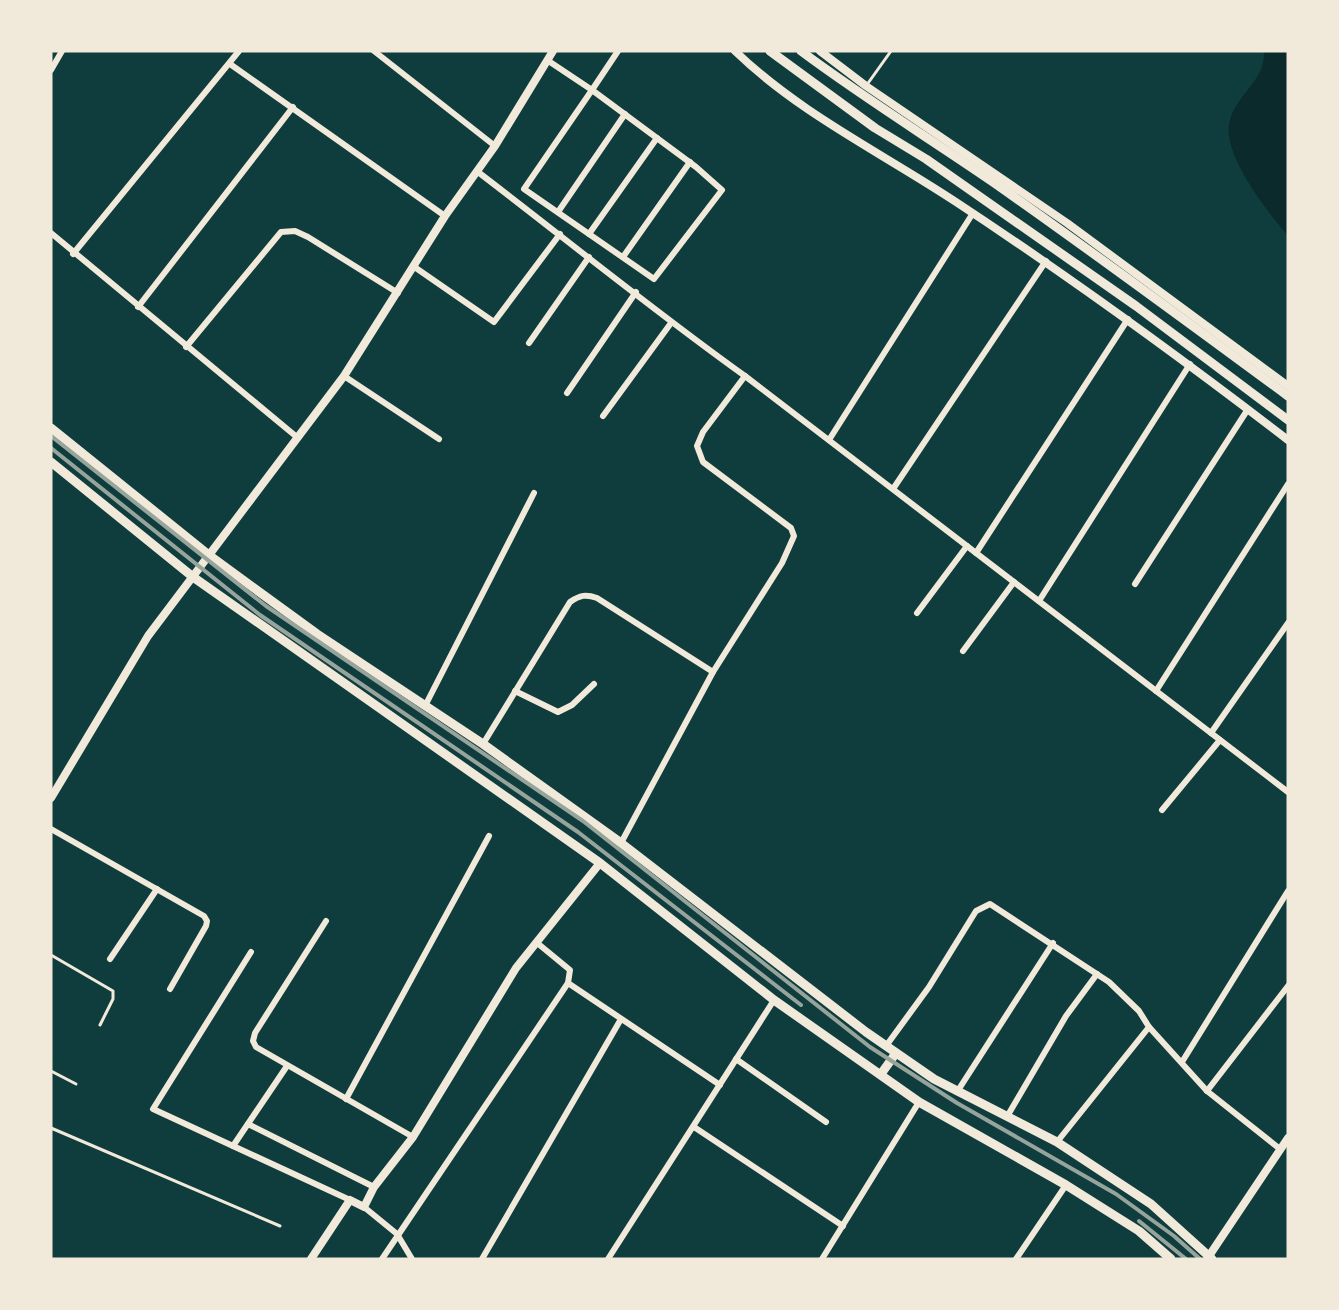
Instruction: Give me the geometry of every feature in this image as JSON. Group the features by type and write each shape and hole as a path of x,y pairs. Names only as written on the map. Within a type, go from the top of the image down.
{"main road":[{"path":"51,798 148,636 344,376 445,216 495,146 553,51"},
{"path":"770,51 867,122 926,159 1136,306 1288,420"},
{"path":"801,51 864,91 1148,291 1288,396"},
{"path":"51,428 210,556 317,634 483,744 621,843 886,1046 957,1092 1008,1115 1057,1142 1151,1204 1209,1258"},
{"path":"51,462 193,577 600,863 774,1000 920,1102 1066,1185 1139,1231 1171,1259"},
{"path":"881,1074 896,1053"}],"street":[{"path":"51,70 62,51"},
{"path":"73,254 239,51"},
{"path":"374,51 495,146"},
{"path":"547,60 592,90 690,162 722,190 654,279 524,189 592,90 618,51"},
{"path":"735,51 761,76 808,109 1046,261 1190,364 1288,440"},
{"path":"820,51 864,91 1067,223 1288,386"},
{"path":"230,64 445,216"},
{"path":"138,307 293,107"},
{"path":"558,212 625,114"},
{"path":"590,234 657,138"},
{"path":"623,257 690,162"},
{"path":"478,172 636,292 671,323 745,376 1288,792"},
{"path":"829,440 973,213"},
{"path":"186,347 281,232 295,231 308,237 398,293"},
{"path":"51,233 73,254 298,438"},
{"path":"413,266 494,322 560,234"},
{"path":"529,343 589,256"},
{"path":"893,489 1046,261"},
{"path":"567,393 636,292"},
{"path":"976,553 1128,319"},
{"path":"603,416 671,323"},
{"path":"1039,601 1190,364"},
{"path":"344,376 439,439"},
{"path":"621,843 713,672 782,563 794,536 791,528 704,462 697,446 704,432 745,376"},
{"path":"1135,584 1248,409"},
{"path":"1156,691 1288,484"},
{"path":"425,706 534,493"},
{"path":"917,613 967,546"},
{"path":"963,651 1014,582"},
{"path":"483,744 570,602 587,594 713,672"},
{"path":"1211,733 1288,623"},
{"path":"515,691 558,712 572,705 594,684"},
{"path":"1162,810 1220,740"},
{"path":"51,829 204,916 207,921 170,989"},
{"path":"345,1099 489,836"},
{"path":"364,1207 374,1187 413,1137 516,968 600,863"},
{"path":"110,959 157,889"},
{"path":"1182,1062 1288,891"},
{"path":"886,1046 929,987 976,911 990,903 1097,974 1138,1011 1149,1027 1208,1091 1280,1149"},
{"path":"326,921 255,1033 253,1041 256,1047 287,1066 413,1137"},
{"path":"382,1259 568,983 570,970 536,942"},
{"path":"957,1092 1053,943"},
{"path":"251,952 153,1109 364,1207 397,1234 412,1259"},
{"path":"1008,1115 1066,1016 1097,974"},
{"path":"568,983 720,1085"},
{"path":"1208,1091 1288,986"},
{"path":"608,1259 774,1000"},
{"path":"482,1259 621,1019"},
{"path":"1057,1142 1149,1027"},
{"path":"736,1059 826,1122"},
{"path":"233,1146 287,1066"},
{"path":"822,1259 920,1102"},
{"path":"248,1124 374,1187"},
{"path":"694,1127 843,1226"},
{"path":"1209,1258 1288,1138"},
{"path":"1016,1259 1066,1185"},
{"path":"311,1259 350,1200"}],"lane":[{"path":"864,91 891,51"},
{"path":"51,955 113,991 113,999 100,1025"},
{"path":"51,1071 76,1084"},
{"path":"51,1128 280,1226"}],"water":[{"path":"1264,51 1288,51 1288,236 1248,181 1232,149 1229,133 1230,120 1234,111 1261,70"}],"railway":[{"path":"51,436 266,606 583,821 870,1047 957,1103 1116,1194 1174,1236 1200,1259"},
{"path":"51,448 260,615 578,832 801,1005"},
{"path":"1139,1221 1186,1259"}]}
